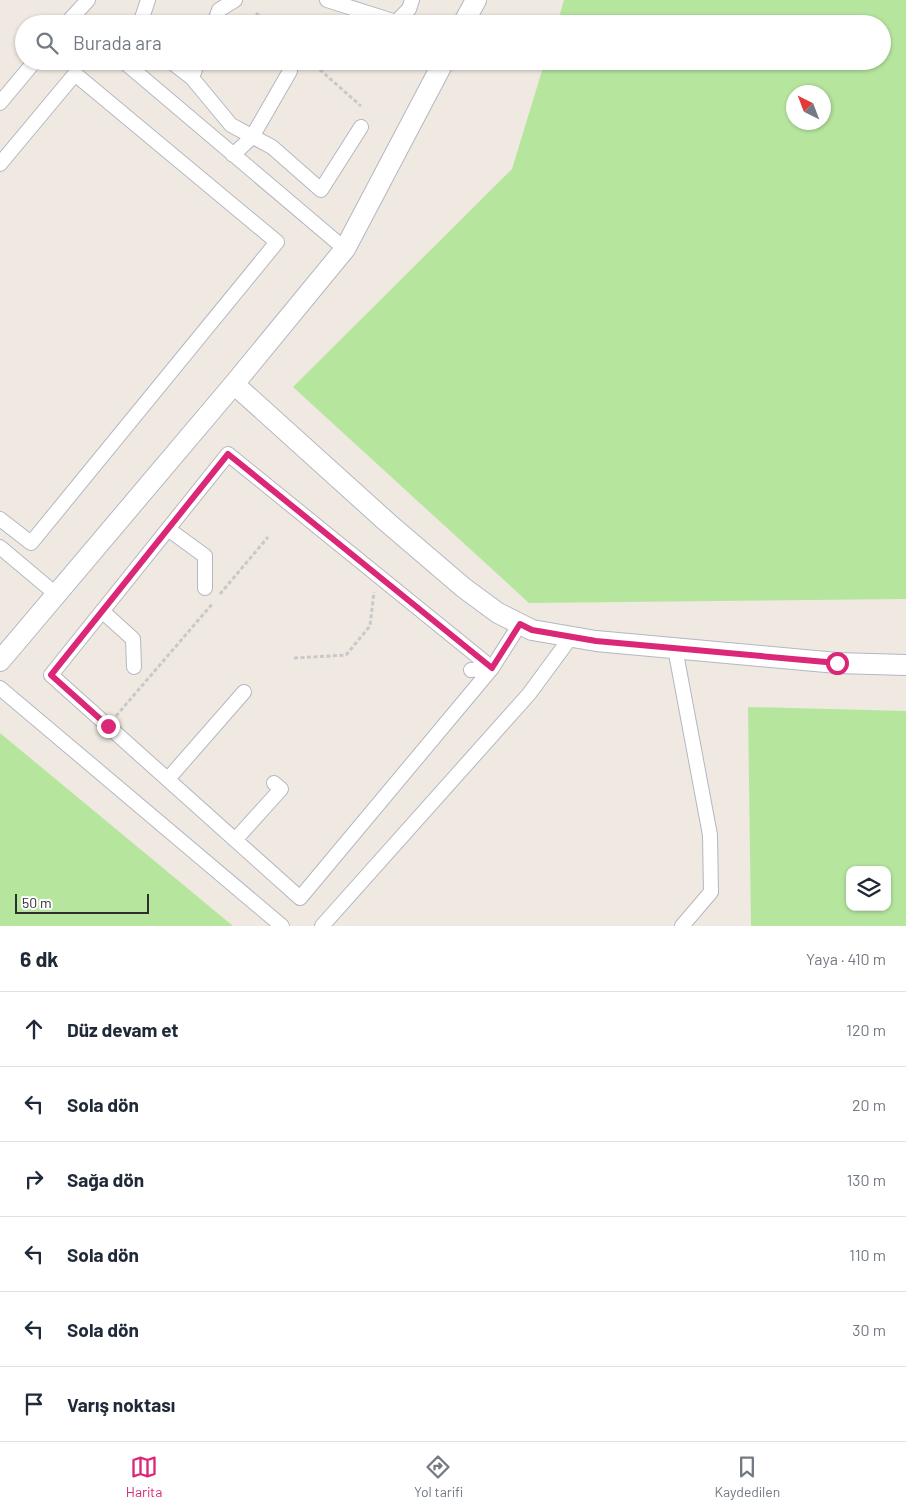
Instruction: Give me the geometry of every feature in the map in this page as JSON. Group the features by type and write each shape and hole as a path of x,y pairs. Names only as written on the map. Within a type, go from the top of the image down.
{"street":[{"path":"77,15 88,0"},
{"path":"143,15 148,0"},
{"path":"217,15 219,10 235,0"},
{"path":"327,0 374,15"},
{"path":"403,15 409,9 412,0"},
{"path":"468,15 476,0"},
{"path":"0,103 28,70"},
{"path":"134,70 345,250"},
{"path":"182,70 192,78 231,125 272,148 321,190 361,127"},
{"path":"192,78 195,70"},
{"path":"233,155 252,137 290,70"},
{"path":"0,661 345,250 439,70"},
{"path":"0,164 75,74 277,242 31,543 0,519"},
{"path":"234,384 464,588 498,613 532,630 571,637 675,648 837,663 906,665"},
{"path":"492,668 228,454 51,675 300,898 343,838 492,668 520,624"},
{"path":"270,504 289,504"},
{"path":"168,529 205,556 205,588"},
{"path":"0,547 56,595"},
{"path":"102,611 133,638 134,668"},
{"path":"322,926 529,694 571,637"},
{"path":"675,648 710,835 711,892 682,926"},
{"path":"471,670 492,668"},
{"path":"0,688 282,926"},
{"path":"168,779 244,692"},
{"path":"235,840 281,789 274,783"}],"path":[{"path":"319,70 361,106"},
{"path":"108,726 268,537"},
{"path":"294,658 346,655 370,626 376,574"}],"green space":[{"path":"564,0 906,0 906,599 529,603 293,387 512,169 542,70 891,70 891,15 560,15"},
{"path":"748,707 906,711 906,926 751,926"},
{"path":"0,733 233,926 0,926"}],"route":[{"path":"108,726 51,675 228,454 492,668 520,624 532,630 596,641 837,663"}]}
